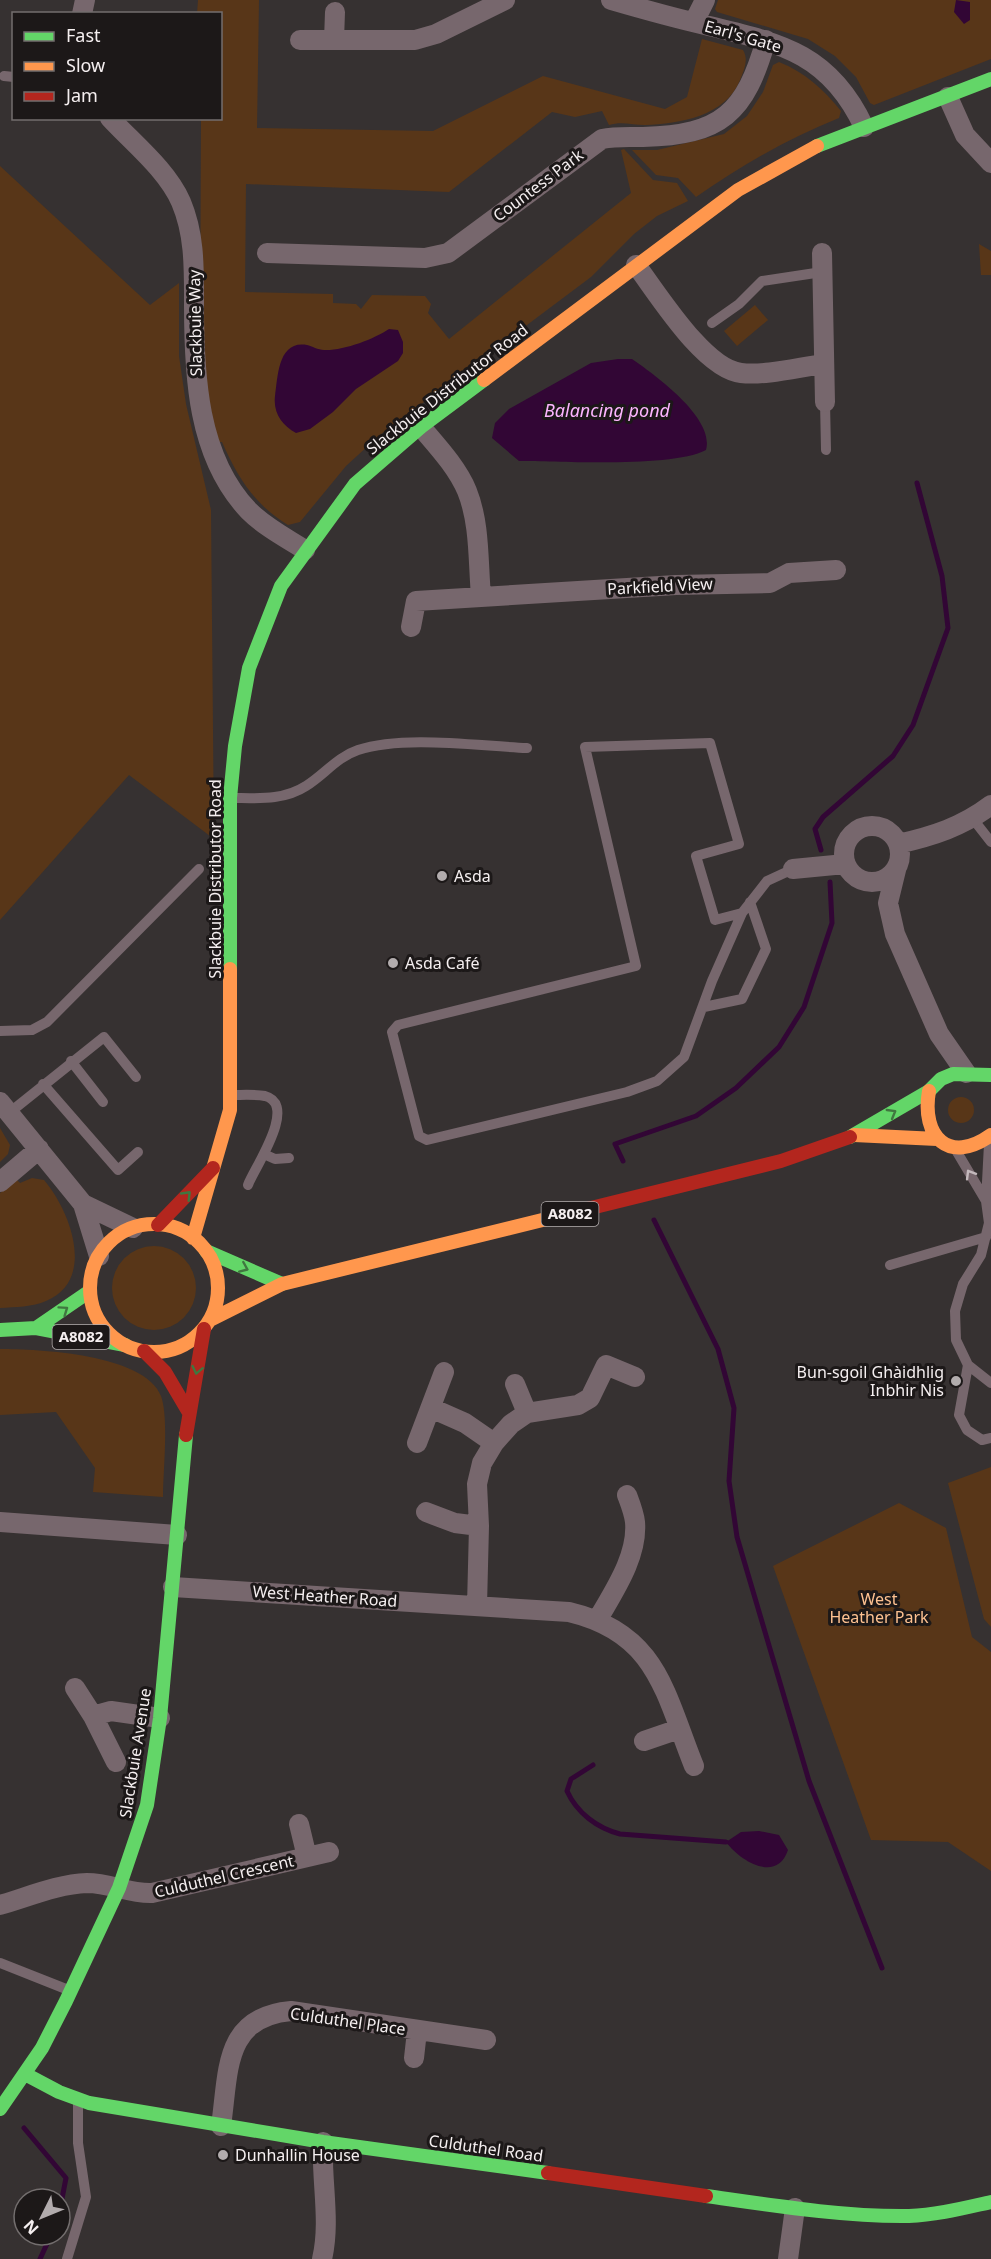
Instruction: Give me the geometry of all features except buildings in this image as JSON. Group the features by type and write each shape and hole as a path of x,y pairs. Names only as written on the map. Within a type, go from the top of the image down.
{"main road":[{"name":"Slackbuie Distributor Road","path":"194,1238 230,1110 230,798 235,746 249,668 281,586 305,550 355,484 421,427 738,190 821,144 991,79"},
{"name":"A8082","path":"0,1329 36,1328 126,1346 144,1352 166,1351 187,1343 207,1324 282,1284 781,1161 854,1135 952,1074 978,1075"},
{"path":"978,1075 991,1087"},
{"path":"935,1085 924,1107 926,1120 937,1139"},
{"name":"A8082","path":"854,1135 937,1139 954,1147"},
{"path":"954,1147 975,1146 990,1136"},
{"name":"Slackbuie Distributor Road","path":"158,1225 216,1165"},
{"name":"A8082","path":"126,1346 111,1336 100,1323 93,1307 90,1290 92,1273 99,1256 119,1234 133,1228 158,1225 177,1229 194,1238 206,1251 214,1267 218,1285 216,1303 207,1324"},
{"name":"A8082","path":"206,1251 282,1284"},
{"name":"A8082","path":"36,1328 90,1290"},
{"name":"Slackbuie Avenue","path":"25,2074 71,1991 119,1888 147,1805 160,1718 188,1411 207,1324"},
{"path":"144,1352 165,1372 188,1411"},
{"path":"0,2109 25,2074"},
{"name":"Culduthel Road","path":"25,2074 77,2099 221,2126 795,2208 909,2216 953,2211 991,2202"}],"street":[{"path":"300,40 415,40 436,34 505,0"},
{"name":"Earl's Gate","path":"611,0 766,40 797,52 824,70 842,87 864,127"},
{"name":"Earl's Gate","path":"694,22 705,0"},
{"path":"334,40 335,12"},
{"name":"Countess Park","path":"267,253 425,258 448,253 602,139 615,136 676,134 708,126 730,114 746,96 766,40"},
{"path":"948,97 965,135 991,163"},
{"name":"Slackbuie Way","path":"112,120 164,176 180,200 189,225 194,253 194,369 201,408 221,468 233,490 250,512 305,550"},
{"path":"822,263 825,402"},
{"path":"636,265 703,350 727,369 742,374 824,364"},
{"path":"421,427 455,470 467,490 474,515 481,596"},
{"name":"Parkfield View","path":"411,627 416,601 676,585 770,583 789,573 836,570"},
{"path":"898,844 949,831 973,819 991,805"},
{"path":"888,903 845,864 844,846 848,838 862,828 879,827 894,836 898,844 897,866 888,903 895,934 939,1034 978,1075"},
{"path":"793,869 845,864"},
{"path":"860,880 877,882 886,879 897,866"},
{"path":"935,1085 939,1034"},
{"path":"5,1108 83,1204 99,1256"},
{"path":"0,1182 39,1149"},
{"path":"83,1204 133,1228"},
{"path":"477,1606 479,1526 477,1484 482,1463 494,1443 511,1424 527,1413 578,1405 590,1398 606,1365 635,1377"},
{"path":"417,1443 444,1372"},
{"path":"515,1384 527,1413"},
{"path":"431,1408 465,1423 494,1443"},
{"path":"598,1619 620,1582 630,1555 635,1523 627,1495"},
{"path":"426,1512 455,1523 479,1526"},
{"path":"0,1522 177,1535"},
{"name":"West Heather Road","path":"173,1587 569,1612 598,1619 622,1633 646,1655 660,1681 694,1766"},
{"path":"75,1688 93,1716 116,1762"},
{"path":"93,1716 111,1711 160,1718"},
{"path":"644,1741 680,1729"},
{"path":"299,1824 307,1857"},
{"name":"Culduthel Crescent","path":"0,1905 67,1886 88,1883 141,1893 153,1893 329,1852"},
{"name":"Culduthel Place","path":"221,2126 232,2050 240,2033 254,2020 272,2013 291,2011 486,2040"},
{"path":"414,2058 417,2031"},
{"path":"322,2259 326,2246 322,2172 323,2142"},
{"path":"788,2259 795,2208"}],"lane":[{"path":"712,323 739,304 762,281 822,263"},
{"path":"825,402 826,450"},
{"path":"230,798 292,794 307,786 340,758 384,742 527,748"},
{"path":"742,913 715,920 696,856 739,844 710,743 585,747 636,966 398,1025 392,1032 419,1136 427,1140 627,1092 657,1081 684,1057 712,981 742,913 767,881 793,869"},
{"path":"973,819 991,842"},
{"path":"0,1031 32,1030 47,1022 199,870"},
{"path":"704,1007 742,999 766,949 750,902"},
{"path":"5,1108 42,1084 104,1037 136,1077"},
{"path":"71,1061 103,1102"},
{"path":"42,1084 118,1170 138,1152"},
{"path":"230,1095 264,1096 274,1102 277,1116 266,1155 248,1185"},
{"path":"990,1136 986,1201 989,1223 981,1255 963,1284 955,1311 956,1340 973,1369 991,1383"},
{"path":"954,1147 986,1201"},
{"path":"266,1155 275,1159 289,1158"},
{"path":"890,1265 986,1238"},
{"path":"973,1369 959,1415 968,1430 982,1440 991,1438"},
{"path":"0,1963 71,1991"},
{"path":"67,2259 86,2197 78,2143 77,2099"}],"green space":[{"path":"198,0 259,0 257,128 433,131 543,76 665,109 687,97 702,39 743,50 746,61 740,80 733,92 713,110 700,116 672,123 609,125 602,111 575,117 552,112 449,192 246,184 245,292 333,294 333,303 356,304 361,309 372,295 425,296 431,304 428,313 449,339 631,193 621,150 624,149 653,180 677,183 688,201 657,216 634,234 591,277 380,435 346,466 300,522 288,525 256,499 241,479 222,442 217,442 200,353 201,120 222,120 222,12 197,12"},
{"path":"718,0 991,0 991,59 874,105 870,103 856,77 835,56 808,39 717,12 715,9"},
{"path":"779,62 798,71 821,89 841,111 839,118 765,153 696,197 678,178 656,175 632,150 657,150 724,134 747,116 763,92 773,65"},
{"path":"0,166 150,305 179,283 179,356 186,404 211,510 214,839 129,775 0,920"},
{"path":"979,244 991,251 991,275 981,275"},
{"path":"755,305 768,320 737,346 724,331"},
{"path":"961,1097 970,1101 974,1110 970,1119 961,1123 952,1119 948,1110 952,1101"},
{"path":"0,1128 10,1145 8,1154 0,1162"},
{"path":"32,1178 44,1180 54,1193 70,1226 75,1261 71,1277 62,1291 41,1303 0,1308 0,1193 16,1179 20,1183"},
{"path":"154,1246 177,1253 189,1265 196,1288 189,1311 177,1323 154,1330 131,1323 119,1311 112,1288 119,1265 131,1253"},
{"path":"0,1349 39,1350 89,1357 134,1371 151,1382 161,1396 165,1417 163,1497 93,1492 95,1468 56,1412 0,1415"},
{"path":"991,1467 991,1627 984,1619 948,1483"},
{"name":"West Heather Park","path":"899,1503 946,1528 972,1637 991,1652 991,1871 948,1842 871,1840 773,1566"}],"water":[{"path":"956,0 970,2 970,20 964,24 954,12"},
{"path":"389,329 398,330 403,342 403,353 398,361 356,389 333,412 310,429 296,433 283,422 275,408 275,396 281,361 290,348 307,345 322,350 340,349 375,337"},
{"name":"Balancing pond","path":"632,359 655,375 681,398 693,411 701,425 706,438 706,450 690,456 643,461 519,461 492,438 495,423 509,409 591,363"},
{"path":"759,1831 779,1835 788,1850 783,1860 776,1865 758,1866 749,1862 726,1842 741,1832"}],"waterway":[{"path":"821,850 815,829 823,817 893,756 913,725 948,628 942,576 917,483"},
{"path":"623,1161 615,1144 696,1116 736,1088 779,1047 804,1007 832,923 830,882"},
{"path":"654,1220 718,1349 734,1408 729,1481 737,1537 809,1781 882,1968"},
{"path":"593,1765 571,1779 567,1791 582,1813 596,1824 620,1834 726,1842"},
{"path":"24,2128 66,2178 64,2187"},
{"path":"40,2259 46,2247"}],"traffic: fast":[{"path":"817,146 991,79"},
{"path":"230,969 230,798 235,746 249,668 281,586 355,484 421,427 484,380"},
{"path":"850,1137 929,1091 941,1079 953,1074 991,1075"},
{"path":"206,1251 282,1284"},
{"path":"36,1328 90,1291"},
{"path":"0,1330 36,1328 125,1345"},
{"path":"0,2109 42,2048 66,2001 119,1888 147,1805 160,1718 186,1435"},
{"path":"25,2074 59,2092 89,2103 323,2142 548,2173"},
{"path":"706,2196 807,2210 884,2216 930,2214 991,2202"}],"traffic: slow":[{"path":"484,380 738,190 817,146"},
{"path":"193,1238 230,1110 230,969"},
{"path":"929,1091 929,1122 941,1142 962,1147 976,1144 991,1135"},
{"path":"854,1135 937,1139"},
{"path":"210,1320 282,1284 587,1209"},
{"path":"154,1224 178,1229 199,1243 213,1264 218,1288 213,1312 199,1333 178,1347 154,1352 130,1347 109,1333 95,1312 90,1288 95,1264 109,1243 130,1229 154,1224"}],"traffic: jam":[{"path":"587,1209 781,1161 850,1137"},
{"path":"158,1225 213,1168"},
{"path":"186,1435 204,1329"},
{"path":"144,1351 165,1372 188,1411"},
{"path":"548,2173 706,2196"}],"place":[{"name":"Asda","path":"442,876"},
{"name":"Asda Café","path":"393,963"},
{"name":"Bun-sgoil Ghàidhlig Inbhir Nis","path":"956,1381"},
{"name":"Dunhallin House","path":"223,2155"}]}
